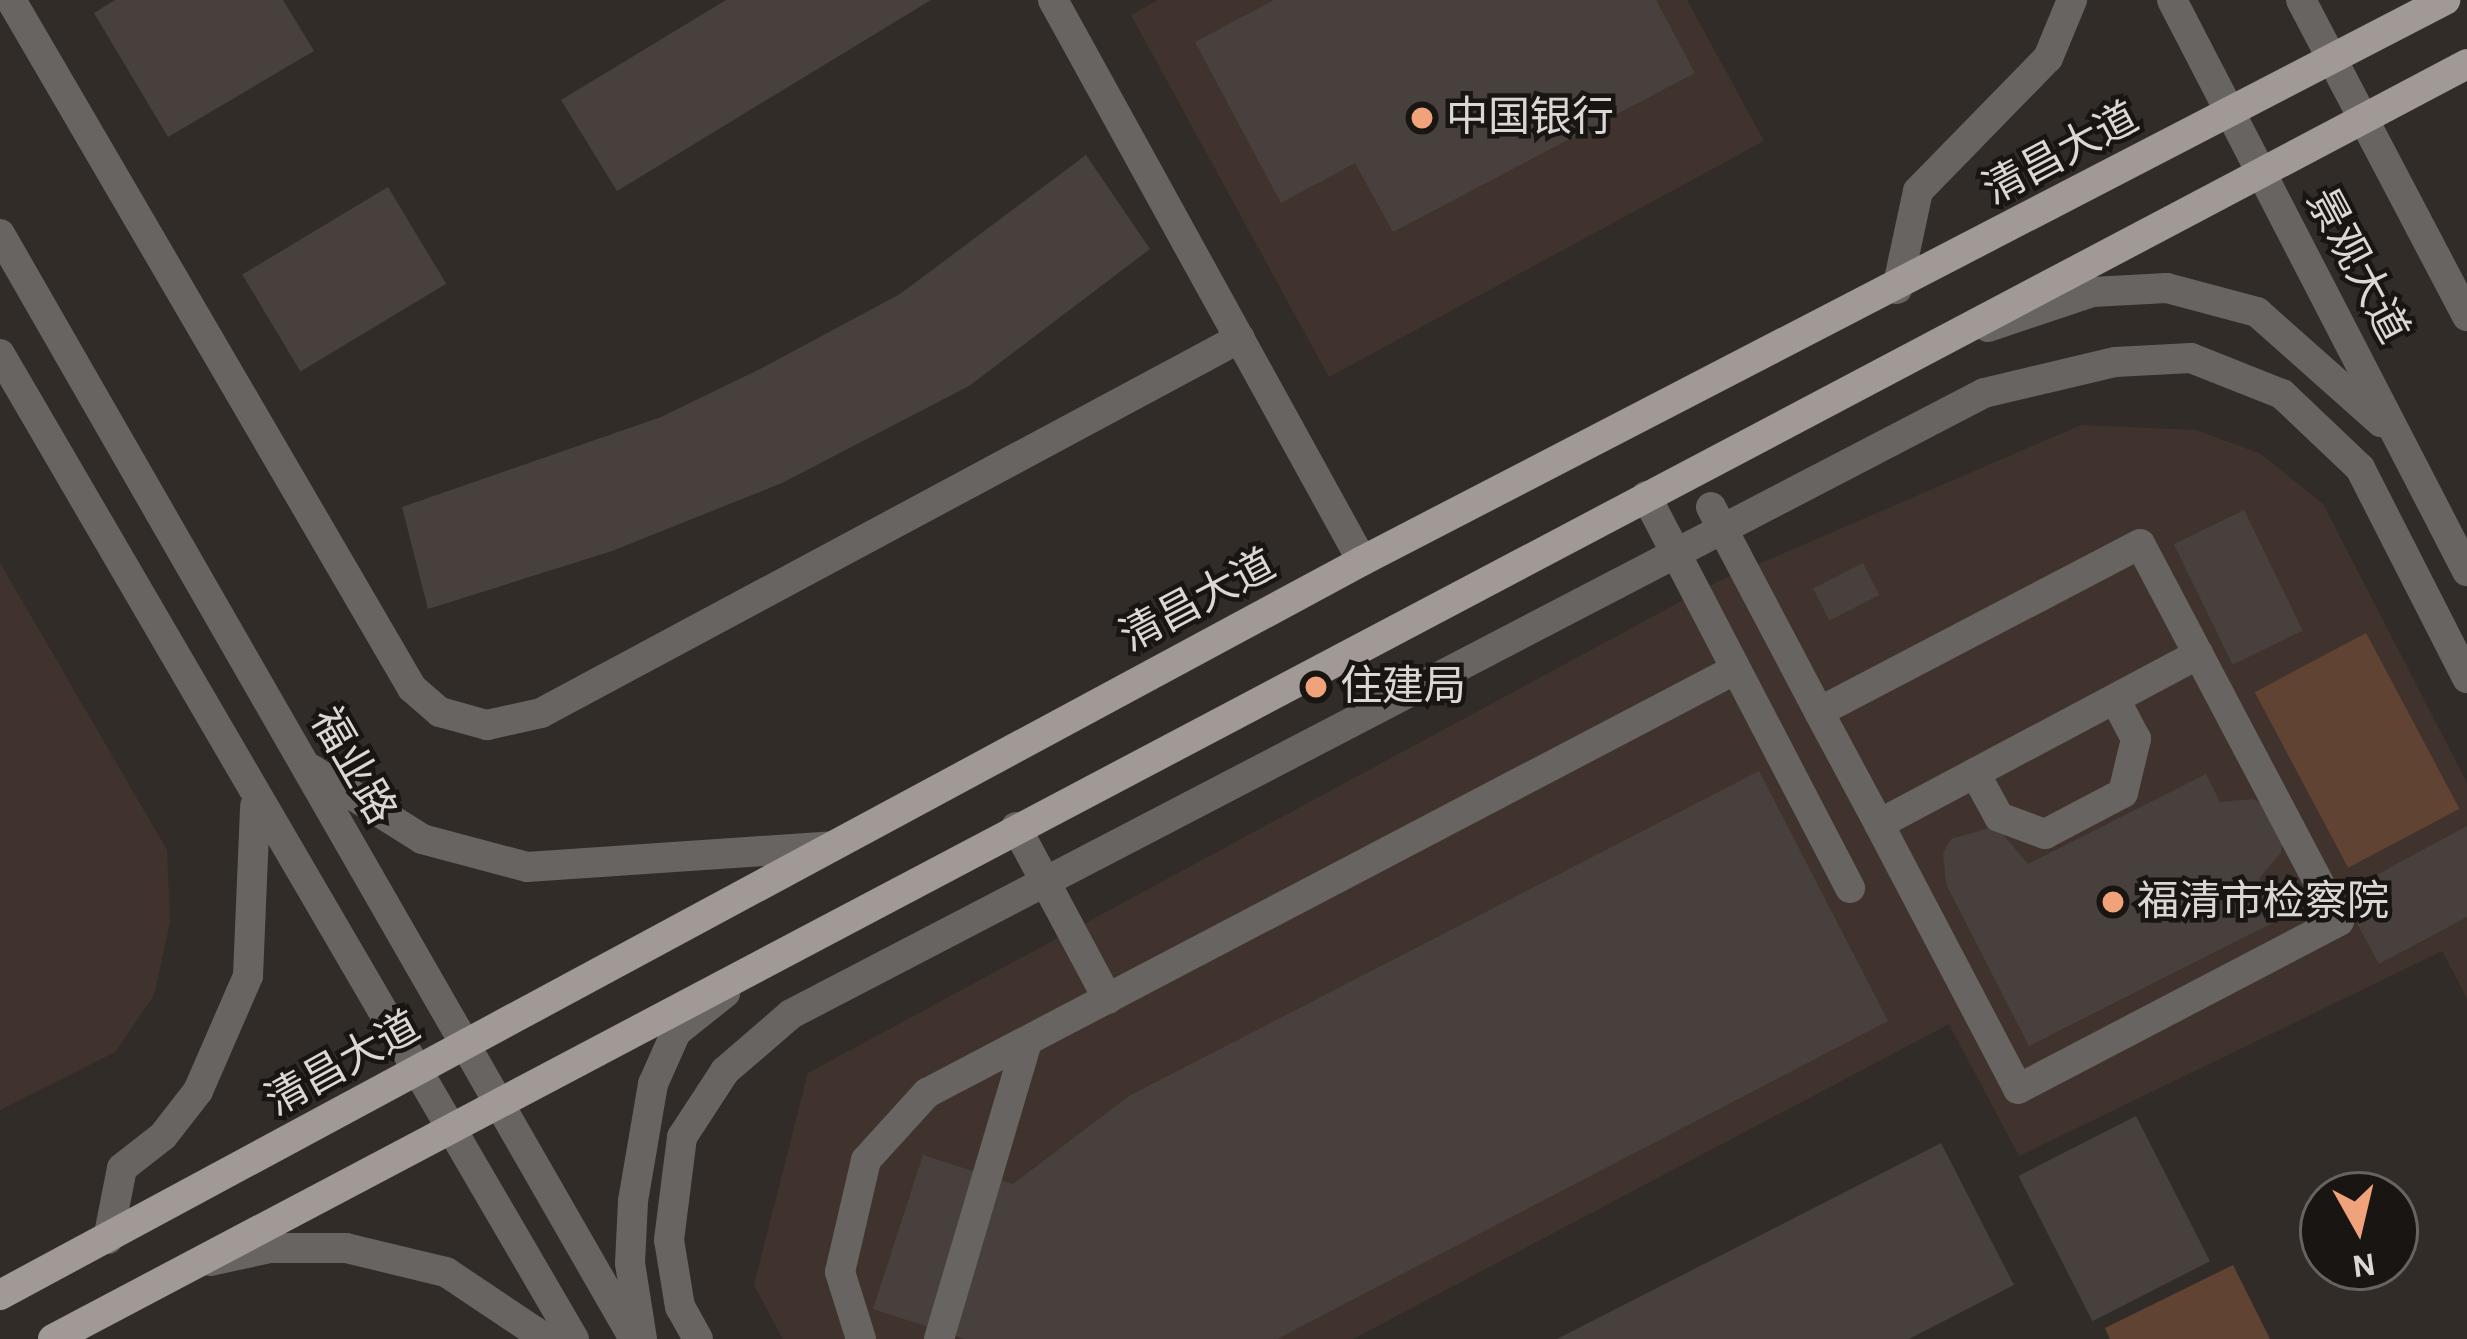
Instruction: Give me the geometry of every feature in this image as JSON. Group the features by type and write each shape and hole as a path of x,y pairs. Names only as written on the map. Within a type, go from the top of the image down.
{"main road":[{"name":"清昌大道","path":"0,1294 1362,561 1897,289 2445,0"},
{"path":"53,1339 2467,64"}],"street":[{"path":"11,0 412,688 440,712 487,724 541,713 1240,338"},
{"path":"1053,0 1362,561"},
{"path":"1897,289 1918,191 2048,58 2072,0"},
{"name":"景观大道","path":"2172,0 2467,571"},
{"name":"景观大道","path":"2301,0 2467,316"},
{"name":"福业路","path":"0,234 638,1339"},
{"path":"1931,346 2092,292 2167,288 2257,312 2404,447"},
{"path":"0,354 255,800 574,1339"},
{"path":"698,1339 680,1307 669,1240 682,1137 725,1071 791,1014 1676,554 1717,518 1984,393 2115,362 2191,358 2282,394 2360,468 2467,678"},
{"path":"1646,496 1850,888"},
{"path":"1717,518 1819,712 1879,824 2018,1089 2339,921 2140,544 1819,712"},
{"path":"1879,824 2199,655"},
{"path":"861,1339 840,1272 866,1160 927,1094 1736,669"},
{"path":"1975,773 1999,817 2045,834 2122,794 2136,739 2115,699"},
{"path":"303,764 422,839 527,868 832,846"},
{"path":"108,1239 122,1168 163,1136 198,1091 248,976 255,800"},
{"path":"1016,827 1108,999"},
{"path":"638,1339 630,1263 653,1084 676,1032 766,961"},
{"path":"939,1339 1027,1042"},
{"path":"192,1264 270,1248 346,1248 446,1272 546,1339"}],"shaded area":[{"path":"1158,0 1687,0 1764,141 1329,377 1131,15"},
{"path":"2081,425 2196,430 2261,454 2323,504 2467,783 2467,998 2442,951 2019,1156 1949,1024 1353,1339 783,1339 754,1285 808,1073 1717,582"},
{"path":"0,563 167,850 170,922 154,995 115,1052 0,1110"},
{"path":"2366,633 2459,809 2348,868 2255,692"},
{"path":"2233,1265 2270,1339 2110,1339 2105,1328"}],"building":[{"path":"115,0 283,0 314,51 168,137 94,13"},
{"path":"726,0 931,0 617,191 561,100"},
{"name":"中国银行","path":"1274,0 1656,0 1695,73 1393,232 1355,163 1281,203 1195,42"},
{"path":"1086,155 1150,249 969,386 782,483 612,551 428,609 402,507 661,417 760,369 900,294"},
{"path":"388,187 446,284 300,371 242,275"},
{"path":"2244,510 2303,630 2233,665 2174,544"},
{"path":"1863,563 1879,595 1829,620 1813,588"},
{"path":"1759,771 1888,1021 1277,1339 965,1339 873,1309 923,1155 1013,1184 1129,1096"},
{"name":"福清市检察院","path":"2206,774 2220,802 2253,799 2268,807 2282,836 2281,853 2259,878 2280,919 2029,1046 1946,884 1943,853 1951,839 1996,826 2028,864"},
{"path":"2467,826 2467,917 2379,964 2341,894"},
{"path":"2136,1116 2210,1261 2092,1321 2018,1176"},
{"path":"1941,1143 2014,1285 1909,1339 1557,1339"}],"place":[{"name":"中国银行","path":"1422,118"},
{"name":"住建局","path":"1316,687"},
{"name":"福清市检察院","path":"2113,902"}]}
